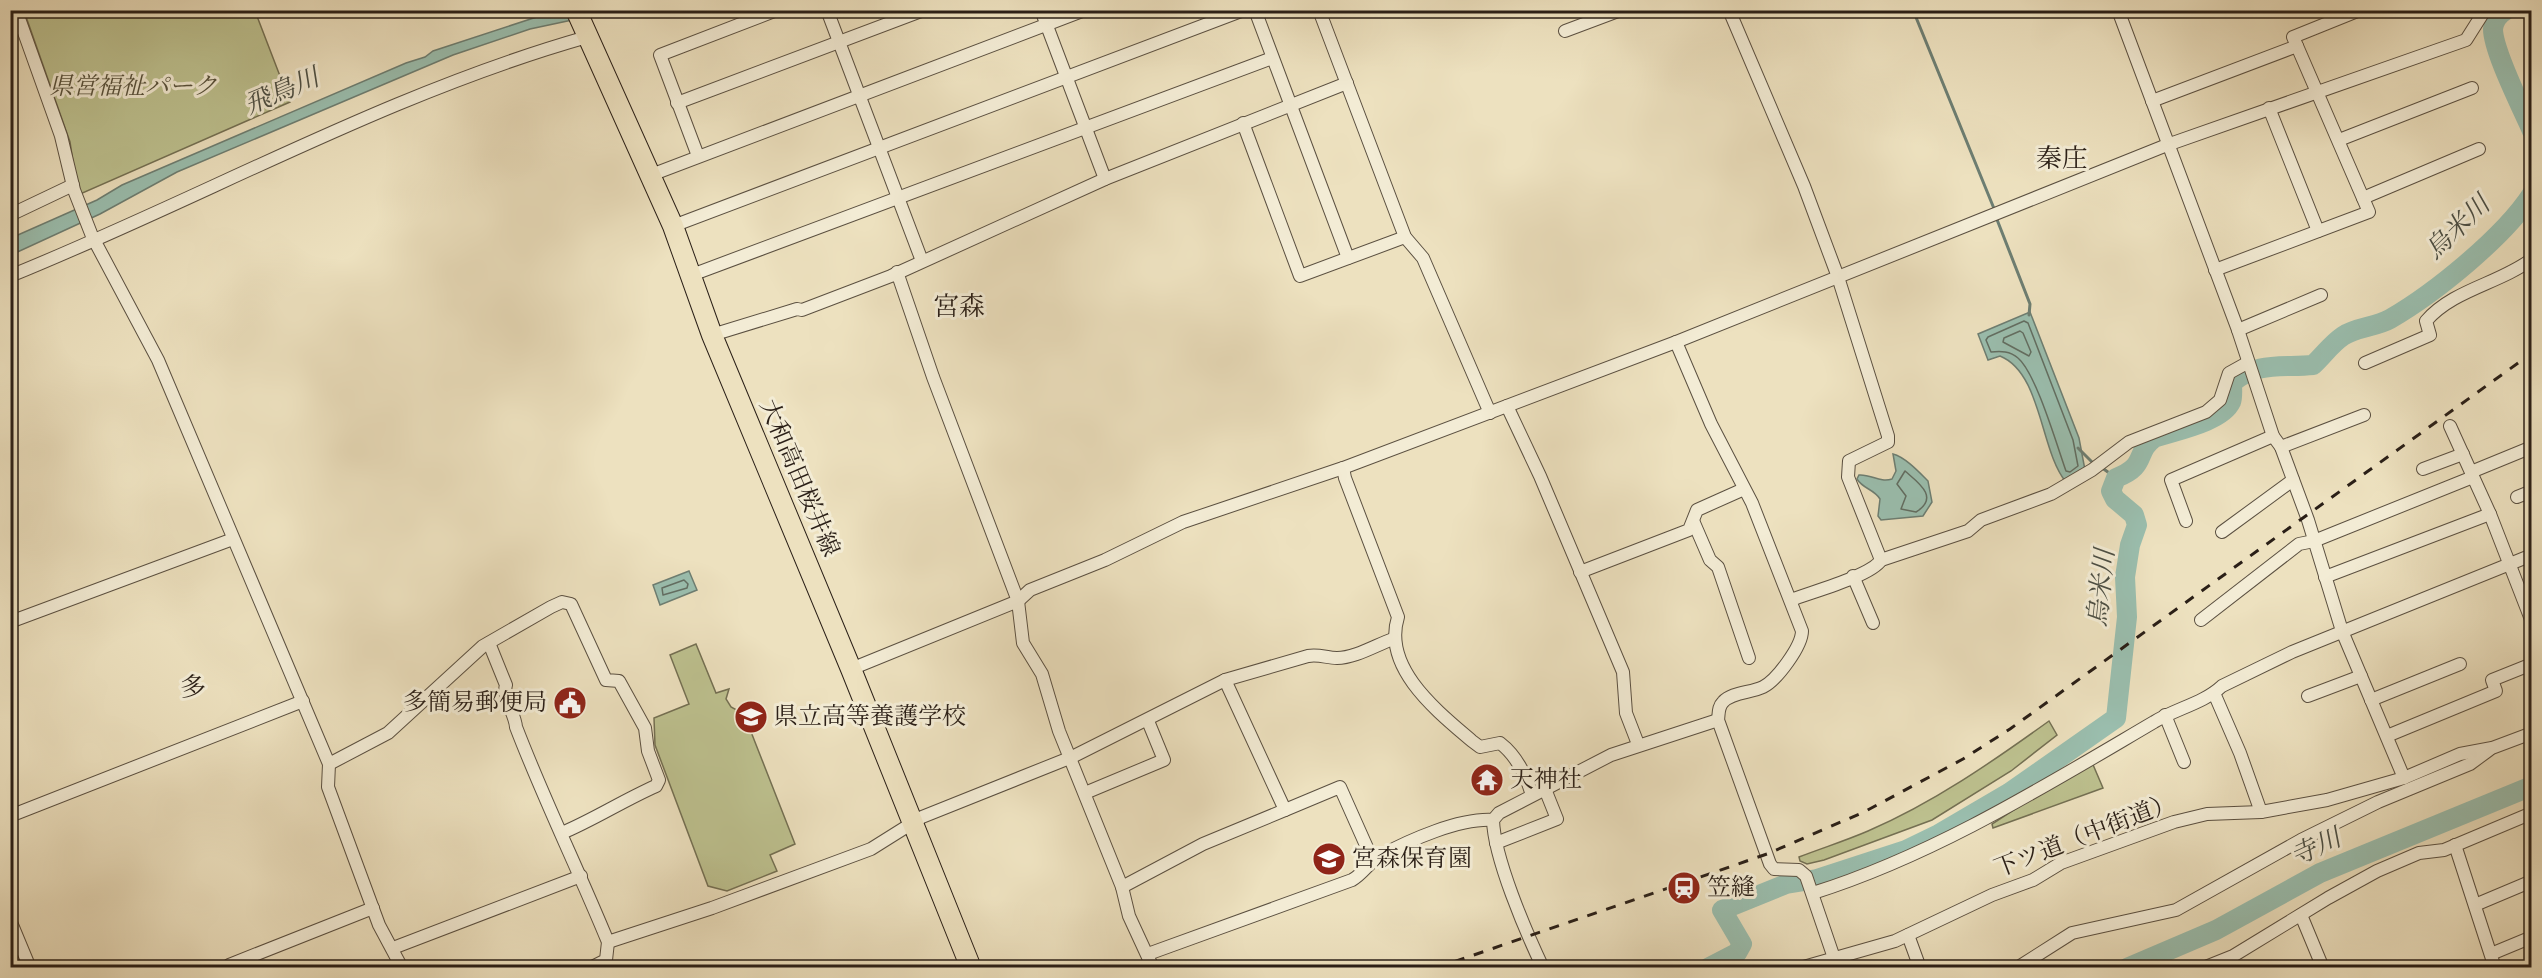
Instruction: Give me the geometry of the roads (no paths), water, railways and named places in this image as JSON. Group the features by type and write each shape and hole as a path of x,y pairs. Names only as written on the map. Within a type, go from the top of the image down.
{"main road":[{"name":"大和高田桜井線","path":"576,10 673,226 712,335 851,669 971,968"}],"street":[{"path":"16,10 61,136 73,188 94,239 158,360 232,539 303,701 329,764 328,787 379,925 402,968"},
{"path":"698,156 660,55 777,10"},
{"path":"827,10 922,261"},
{"path":"677,103 924,10"},
{"path":"1041,10 1105,179"},
{"path":"651,175 1085,10"},
{"path":"673,226 1244,10"},
{"path":"1255,10 1348,258"},
{"path":"1319,10 1405,237 1423,258 1490,413"},
{"path":"1565,31 1621,10"},
{"path":"1730,10 1804,186 1838,277 1888,436 1887,442 1882,446 1849,461 1847,468 1848,477 1881,560"},
{"path":"2118,10 2238,330 2273,436 2281,447 2293,480 2342,631 2404,778"},
{"path":"2215,270 2369,212 2318,90 2293,37 2360,10"},
{"path":"851,669 1018,601 1030,590 1105,560 1183,522 1343,468 1676,342 2168,145 2318,90 2466,40 2485,10"},
{"path":"2531,10 2532,19"},
{"path":"10,276 254,166 433,89 586,35"},
{"path":"2152,101 2297,46"},
{"path":"689,276 1272,58"},
{"path":"712,335 797,309 802,310 897,272 1105,179 1347,83"},
{"path":"2339,140 2472,88"},
{"path":"2269,108 2318,231"},
{"path":"1243,123 1300,276 1405,237"},
{"path":"2363,198 2479,149"},
{"path":"10,215 73,188"},
{"path":"2365,363 2430,335 2426,321 2452,299 2516,270 2532,259"},
{"path":"897,272 933,376 1018,601 1023,643 1042,674 1059,730 1122,887 1130,916 1153,968"},
{"path":"2238,330 2321,296"},
{"path":"1676,342 1711,424 1744,489 1802,631 1798,646 1770,682 1724,700 1719,708 1719,720 1770,864 1774,869 1799,870 1806,876 1834,958"},
{"path":"1791,600 1878,566 1881,560 1968,531 1981,520 2051,494 2092,470 2129,442 2206,412 2220,400 2229,373 2249,369"},
{"path":"1507,406 1540,476 1623,672 1626,713 1638,744"},
{"path":"2281,447 2364,415"},
{"path":"2450,426 2490,514 2532,622"},
{"path":"2186,521 2171,480 2273,436"},
{"path":"2201,620 2299,544 2314,541 2472,475 2532,447"},
{"path":"2423,469 2463,454"},
{"path":"1343,468 1398,617 1393,639 1402,665 1418,690 1472,741 1480,747 1500,743 1508,750 1526,774 1532,795"},
{"path":"2222,532 2293,480"},
{"path":"1580,572 1689,530 1694,523 1697,510 1744,489"},
{"path":"2517,497 2532,491"},
{"path":"2325,577 2490,514"},
{"path":"1694,523 1710,560 1718,567 1749,658"},
{"path":"10,622 232,539"},
{"path":"1813,893 1847,882 1955,836 2165,715 2214,693 2232,681 2342,631 2532,555"},
{"path":"1853,576 1873,624"},
{"path":"329,764 388,732 489,643 562,602 571,604 606,680 619,681 645,728 648,751 659,780 656,786 617,803 602,816 562,833"},
{"path":"608,942 712,908 871,849 922,817 1071,757 1148,721 1226,680 1308,656 1319,654 1334,658 1345,657 1393,639"},
{"path":"489,643 506,685 504,691 541,792 562,833 608,942 608,953 604,965 590,968"},
{"path":"2371,700 2460,664"},
{"path":"2387,736 2496,691 2492,680 2532,664"},
{"path":"2308,696 2361,676"},
{"path":"1226,680 1285,810"},
{"path":"2214,693 2240,753 2261,812"},
{"path":"10,816 303,701"},
{"path":"2165,715 2184,762"},
{"path":"1493,820 1499,813 1532,795 1638,744 1719,720"},
{"path":"1085,793 1164,760 1148,721"},
{"name":"下ツ道（中街道）","path":"1800,968 1895,941 1992,895 2033,880 2061,863 2174,822 2207,814 2261,812 2326,800 2404,778 2460,754 2492,748 2532,733"},
{"path":"2017,968 2072,933 2176,910 2301,840 2379,802 2470,764 2492,748"},
{"path":"1122,887 1203,844 1340,786 1374,861"},
{"path":"1497,843 1557,819 1545,789"},
{"path":"2203,968 2233,956 2377,871 2419,853 2444,850 2532,813"},
{"path":"1148,954 1342,884 1362,874 1374,861 1459,823 1475,819 1493,820"},
{"path":"1493,820 1497,843 1521,916 1543,968"},
{"path":"2455,845 2495,968"},
{"path":"393,948 581,876"},
{"path":"2475,905 2532,881"},
{"path":"230,968 229,965 373,908"},
{"path":"2301,915 2323,968"},
{"path":"10,920 30,968"},
{"path":"1908,935 1920,968"},
{"path":"2491,954 2532,937"}],"water":[{"path":"555,11 606,11 530,29 453,55 177,172 100,214 11,255 11,238 97,200 122,185 406,63 425,57 433,51"},
{"path":"2030,312 2079,438 2085,470 2066,482 2057,468 2024,378 2014,365 2000,356 1988,360 1978,334"},
{"path":"1893,454 1907,461 1928,481 1932,502 1923,516 1881,520 1878,516 1880,499 1857,479 1859,475 1883,480 1892,479 1896,471"},
{"path":"689,571 697,590 660,605 653,585"}],"waterway":[{"path":"1913,10 1995,211"},
{"name":"烏米川","path":"2506,10 2494,23 2494,39 2532,131"},
{"name":"烏米川","path":"1708,968 1737,953 1742,944 1722,910 1786,884 1817,879 1906,850 1939,834 2009,793 2116,718 2127,617 2125,577 2130,545 2137,525 2134,515 2115,499 2111,491 2116,478 2133,469 2144,449 2154,438 2208,420 2226,409 2232,400 2232,383 2241,376 2261,368 2313,365 2343,336 2384,322 2408,308 2487,246 2520,211 2532,194"},
{"path":"1996,217 2030,304 2029,315"},
{"path":"2078,448 2095,465"},
{"path":"2101,467 2116,478"},
{"name":"寺川","path":"2127,968 2216,930 2320,873 2532,786"}],"railway":[{"path":"1436,968 1767,854 1864,812 1963,759 2010,729 2532,353"}],"place":[{"name":"多簡易郵便局","path":"570,703"},
{"name":"県立高等養護学校","path":"751,717"},
{"name":"天神社","path":"1487,780"},
{"name":"宮森保育園","path":"1329,859"},
{"name":"笠縫","path":"1684,888"}],"district":[{"name":"秦庄","path":"2062,159"},
{"name":"宮森","path":"959,307"},
{"name":"多","path":"193,688"}],"park label":[{"name":"県営福祉パーク","path":"133,87"}],"water label":[{"name":"飛鳥川","path":"282,92"}]}
